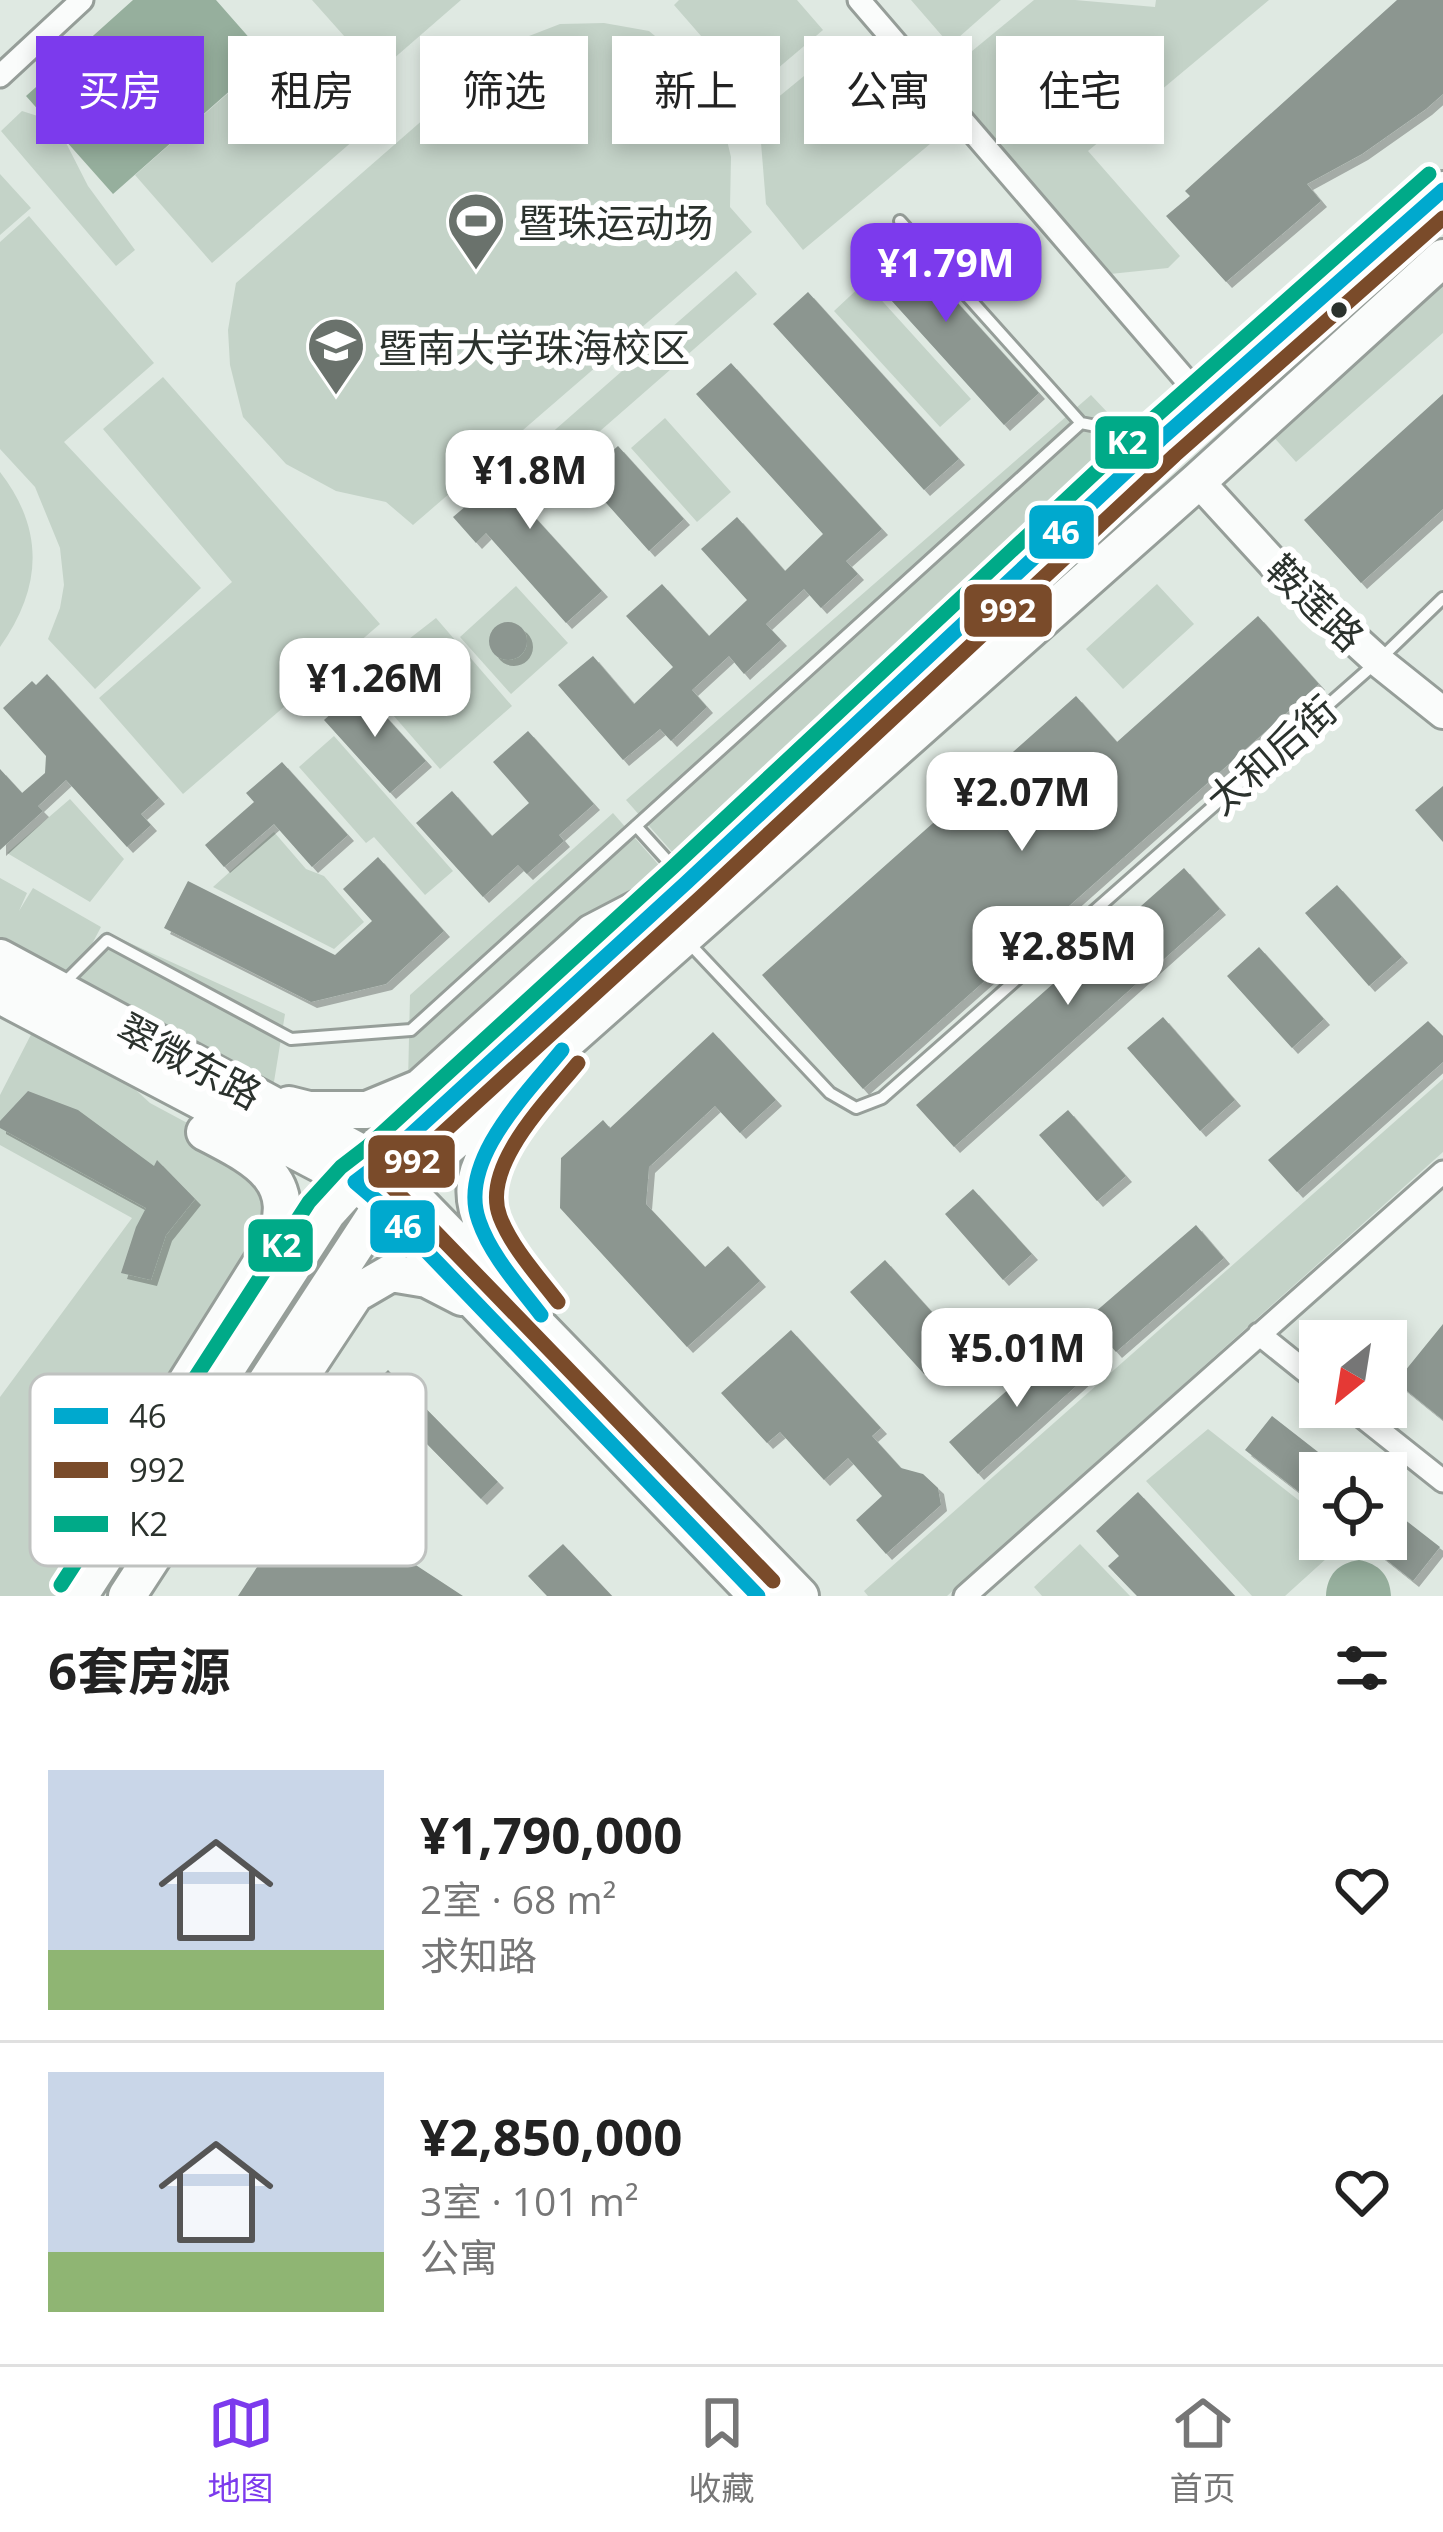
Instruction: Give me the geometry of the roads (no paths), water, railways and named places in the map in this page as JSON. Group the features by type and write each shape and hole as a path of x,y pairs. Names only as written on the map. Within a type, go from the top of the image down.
{"main road":[{"path":"263,1374 380,1184 687,882 1162,439 1443,190"},
{"path":"223,1374 327,1214 380,1184 575,1034 1443,258"},
{"path":"257,1096 309,1110 367,1110 420,1088 592,933 687,882"},
{"name":"翠微东路","path":"0,958 257,1096 380,1184"},
{"name":"翠微东路","path":"0,995 380,1184"},
{"path":"575,1034 493,1139 476,1176 476,1212 487,1237 577,1366"},
{"path":"78,1037 150,1103 248,1154 269,1173 283,1200 272,1246 192,1374"},
{"path":"380,1184 478,1305 758,1596"},
{"path":"380,1184 577,1366 800,1596"},
{"path":"302,1374 355,1294 391,1274 427,1280 478,1305"},
{"path":"80,1595 91,1566"},
{"path":"80,1595 99,1566"},
{"path":"127,1596 145,1566"},
{"path":"140,1596 167,1566"}],"street":[{"path":"0,76 82,0"},
{"path":"859,0 1204,401"},
{"name":"鞍莲路","path":"1198,481 1285,576 1443,713"},
{"path":"965,1596 1443,1172"},
{"path":"1259,1334 1299,1366"},
{"path":"1377,1428 1443,1480"}],"lane":[{"path":"900,221 1081,423 1162,439"},
{"path":"58,988 106,940 291,1039 411,1030 1081,423"},
{"path":"1378,661 1443,598"},
{"name":"太和后街","path":"684,938 830,1093 856,1108 882,1098 1378,661"},
{"path":"636,826 687,882"}],"place":[{"name":"暨珠运动场","path":"476,272"},
{"name":"暨南大学珠海校区","path":"336,397"}]}
